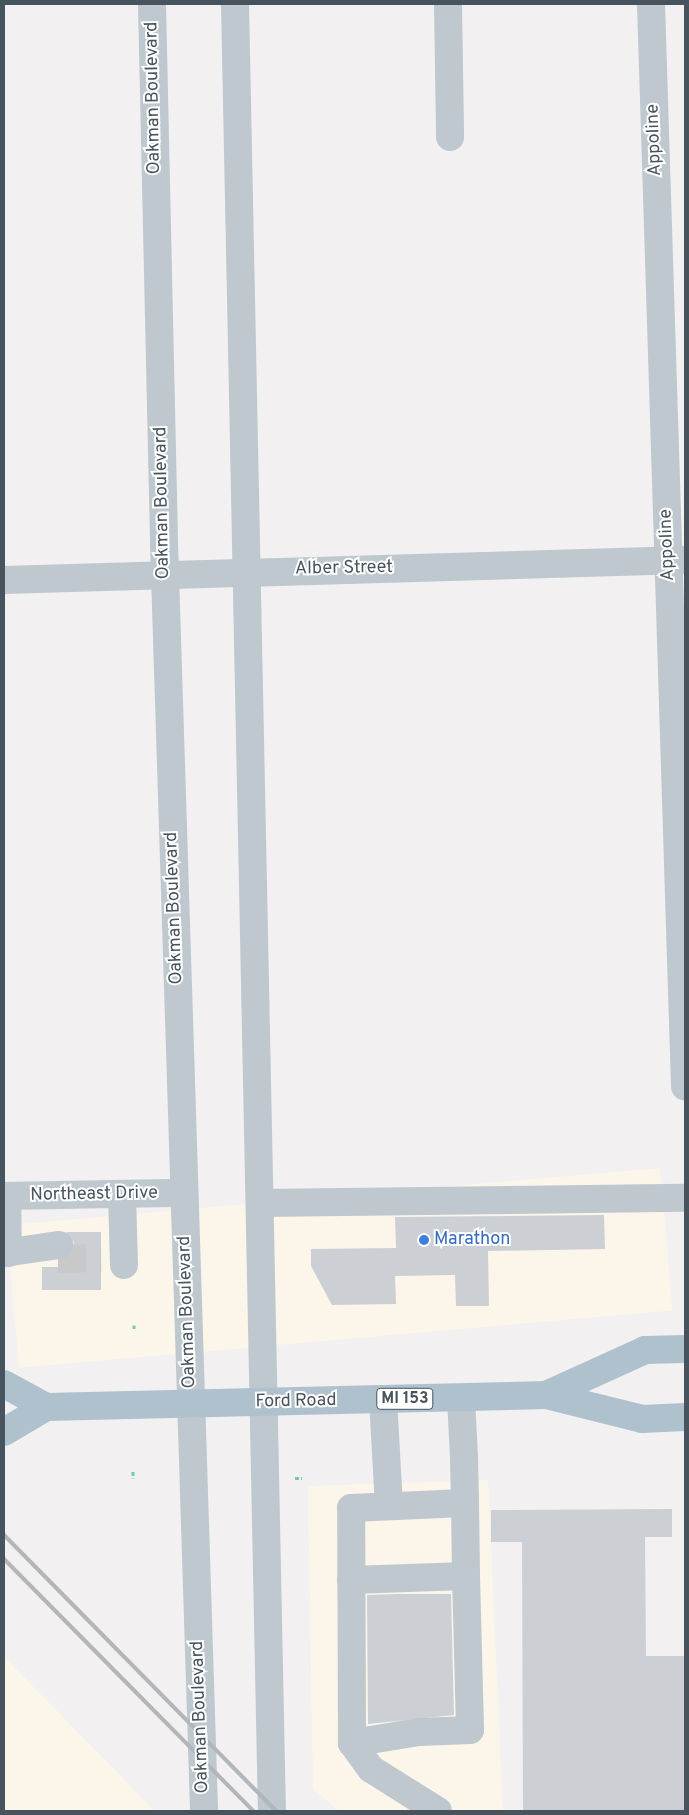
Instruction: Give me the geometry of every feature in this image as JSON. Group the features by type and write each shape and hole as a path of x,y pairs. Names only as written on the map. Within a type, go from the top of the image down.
{"main road":[{"name":"Ford Road","path":"546,1395 645,1350 685,1349"},
{"path":"4,1384 46,1407"},
{"name":"Ford Road","path":"4,1432 46,1407 546,1395 642,1418 685,1417"}],"street":[{"name":"Oakman Boulevard","path":"152,4 165,575 204,1811"},
{"path":"235,4 272,1811"},
{"path":"448,4 450,137"},
{"name":"Appoline","path":"651,4 677,560 685,1086"},
{"name":"Alber Street","path":"4,580 677,560"},
{"name":"Northeast Drive","path":"5,1196 184,1193"},
{"path":"115,1253 122,1194"},
{"path":"5,1196 6,1253 59,1252"},
{"path":"260,1203 685,1198"},
{"path":"352,1743 419,1732 470,1730 461,1398"},
{"path":"383,1400 389,1506"},
{"path":"438,1811 371,1769 352,1743 351,1508 465,1502"},
{"path":"351,1580 466,1576"}],"path":[{"path":"133,1471 133,1478"},
{"path":"295,1478 302,1478"}],"shaded area":[{"path":"660,1168 672,1310 19,1368 6,1225"},
{"path":"488,1480 503,1811 339,1811 313,1789 308,1486"},
{"path":"4,1657 155,1811 4,1811"}],"building":[{"path":"604,1215 605,1249 488,1251 489,1306 456,1306 455,1275 395,1276 396,1304 332,1305 311,1266 311,1249 396,1248 395,1217"},
{"path":"66,1232 101,1232 101,1290 42,1290 42,1267 58,1267 58,1261 73,1251 74,1242"},
{"path":"672,1509 672,1537 645,1537 646,1656 685,1656 685,1811 523,1811 522,1542 491,1542 491,1510"},
{"path":"451,1594 454,1715 368,1724 367,1595"}],"tunnel":[{"path":"58,1259 101,1258"}],"railway":[{"path":"4,1535 276,1811"},
{"path":"4,1559 253,1811"}],"place":[{"name":"Marathon","path":"424,1240"}]}
